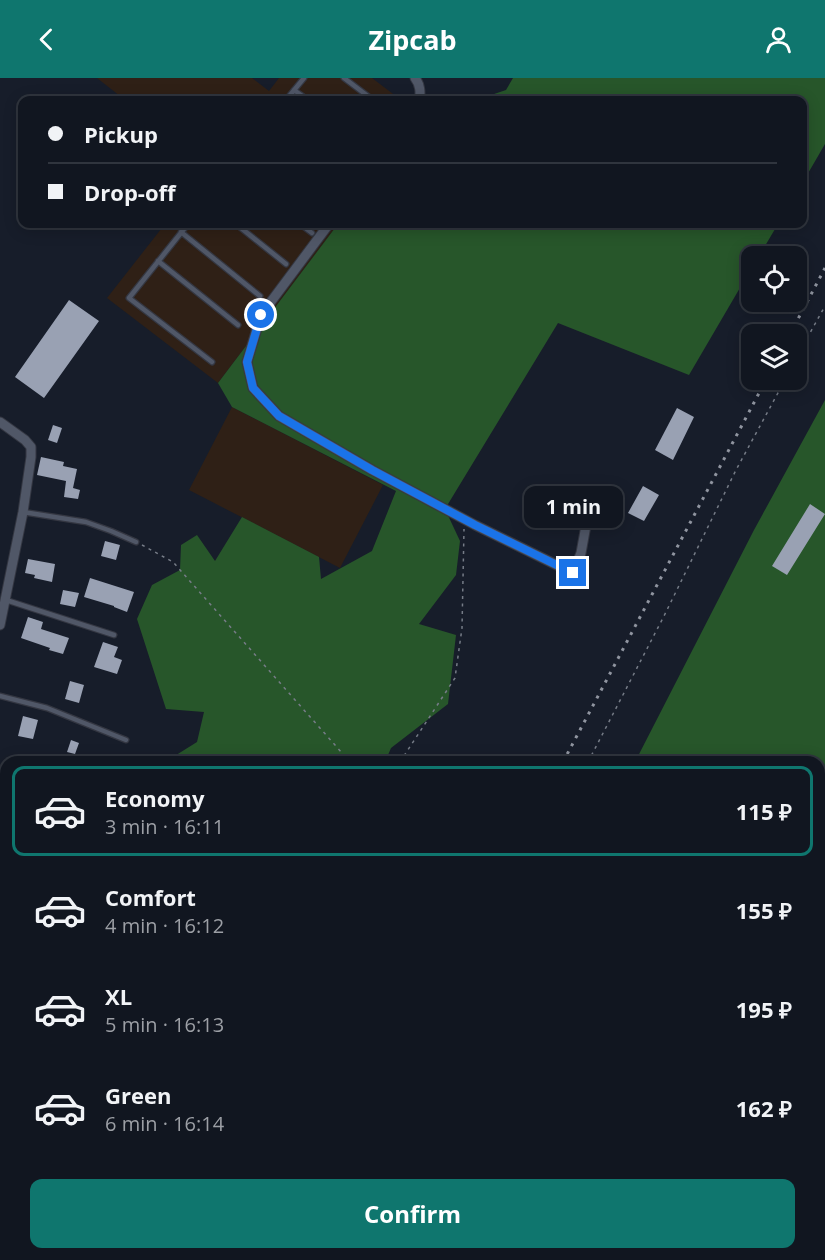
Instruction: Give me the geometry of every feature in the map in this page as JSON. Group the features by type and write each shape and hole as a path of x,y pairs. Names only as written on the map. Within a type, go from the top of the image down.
{"street":[{"path":"415,78 421,96"},
{"path":"326,228 261,315 247,362 253,388 279,416 372,470 573,573 581,553 591,498"},
{"path":"0,422 25,440 31,447 32,457 0,625"}],"lane":[{"path":"289,96 304,78"},
{"path":"344,78 368,96"},
{"path":"294,90 302,96"},
{"path":"184,228 129,298 212,362"},
{"path":"241,228 286,264"},
{"path":"305,228 312,233"},
{"path":"181,232 260,296"},
{"path":"158,261 238,325"},
{"path":"23,512 86,522 136,542"},
{"path":"6,600 114,635"},
{"path":"0,696 46,708 126,740"}],"path":[{"path":"807,338 825,306"},
{"path":"591,756 736,470 780,390"},
{"path":"404,756 455,678 462,628 464,519"},
{"path":"136,542 174,562 345,756"}],"shaded area":[{"path":"97,78 252,78 269,91 279,78 372,78 396,96 120,96"},
{"path":"162,228 335,228 218,383 107,298"},
{"path":"232,407 383,485 340,568 189,490"}],"green space":[{"path":"513,78 825,78 825,144 807,175 807,96 488,96 506,90"},
{"path":"335,228 776,228 765,246 741,246 741,286 689,375 558,323 445,509 460,541 456,575 419,624 456,635 448,704 391,748 388,756 175,756 197,742 204,712 166,709 137,619 152,585 180,570 181,545 197,535 215,561 242,517 319,557 321,579 372,551 396,491 232,407 218,383"},
{"path":"825,400 825,756 638,756 754,530"}],"building":[{"path":"69,300 99,321 44,398 15,377"},
{"path":"677,408 694,417 673,460 655,450"},
{"path":"53,425 62,428 57,443 48,440"},
{"path":"41,457 64,462 63,466 77,469 73,488 80,490 78,499 64,497 66,481 37,475"},
{"path":"643,486 659,495 644,521 628,513"},
{"path":"810,504 825,514 787,575 772,566"},
{"path":"105,541 120,545 116,560 101,556"},
{"path":"28,559 55,564 52,582 34,578 35,575 25,573"},
{"path":"90,578 134,592 127,612 84,597"},
{"path":"63,590 79,593 75,607 60,604"},
{"path":"28,617 43,622 41,629 69,638 63,654 21,638"},
{"path":"103,642 118,647 114,657 122,660 117,674 94,667"},
{"path":"70,681 84,685 79,703 65,699"},
{"path":"23,716 38,720 33,739 18,736"},
{"path":"71,740 79,743 75,754 67,752"}],"railway":[{"path":"795,324 825,268"},
{"path":"566,756 761,390"}],"route":[{"path":"261,315 247,362 253,388 279,416 372,470 475,525 573,573"}]}
